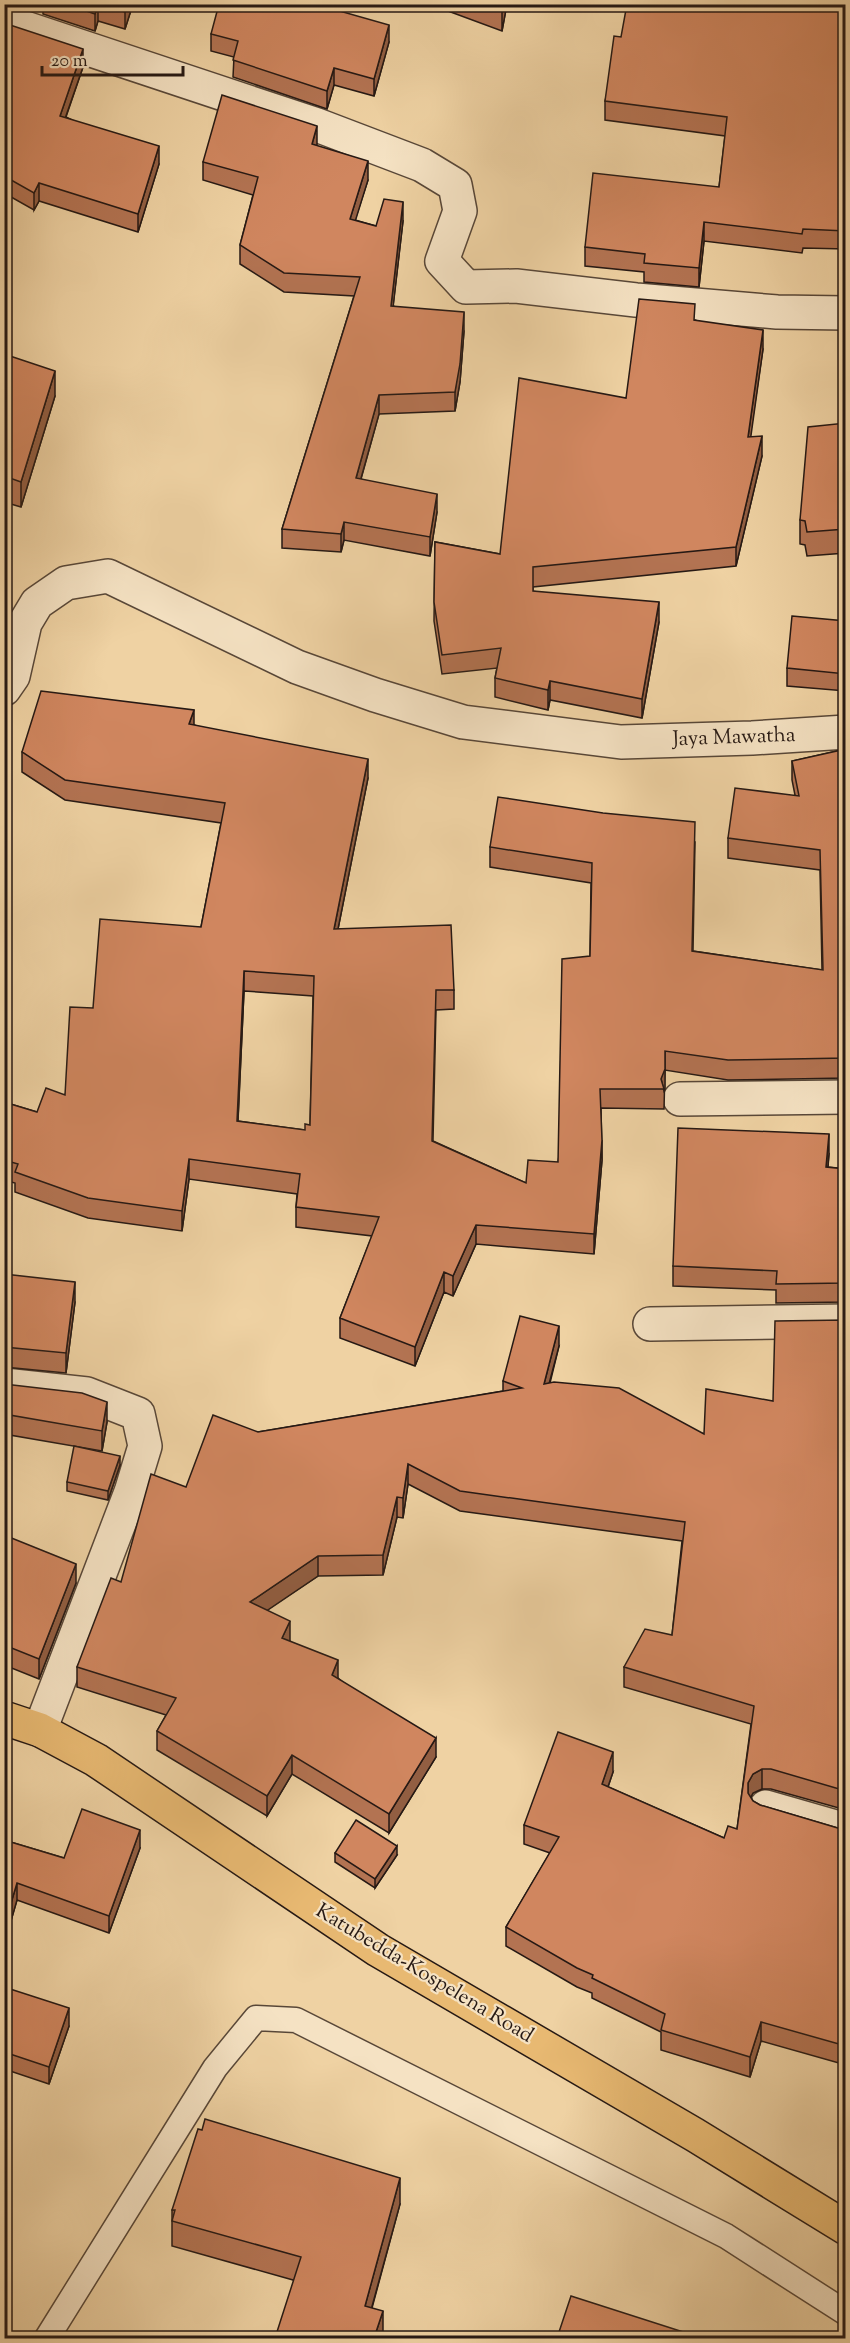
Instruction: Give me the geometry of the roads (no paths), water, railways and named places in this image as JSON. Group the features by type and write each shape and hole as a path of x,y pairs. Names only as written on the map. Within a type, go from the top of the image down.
{"main road":[{"name":"Katubedda-Kospelena Road","path":"4,1718 40,1730 96,1760 378,1950 695,2135 846,2228"}],"street":[{"path":"4,21 317,125 422,165 455,185 460,211 442,261 466,287 516,286 636,300 765,311 846,313"},
{"name":"Jaya Mawatha","path":"4,689 13,676 25,623 37,603 66,583 108,576 297,668 463,722 621,742 752,738 846,732"},
{"path":"680,1099 846,1097"},
{"path":"650,1324 846,1321"},
{"path":"4,1385 87,1394 138,1414 145,1446 131,1492 40,1730"},
{"path":"766,1807 846,1830"}],"lane":[{"path":"47,2338 215,2068 256,2018 296,2020 726,2236 846,2313"}]}
